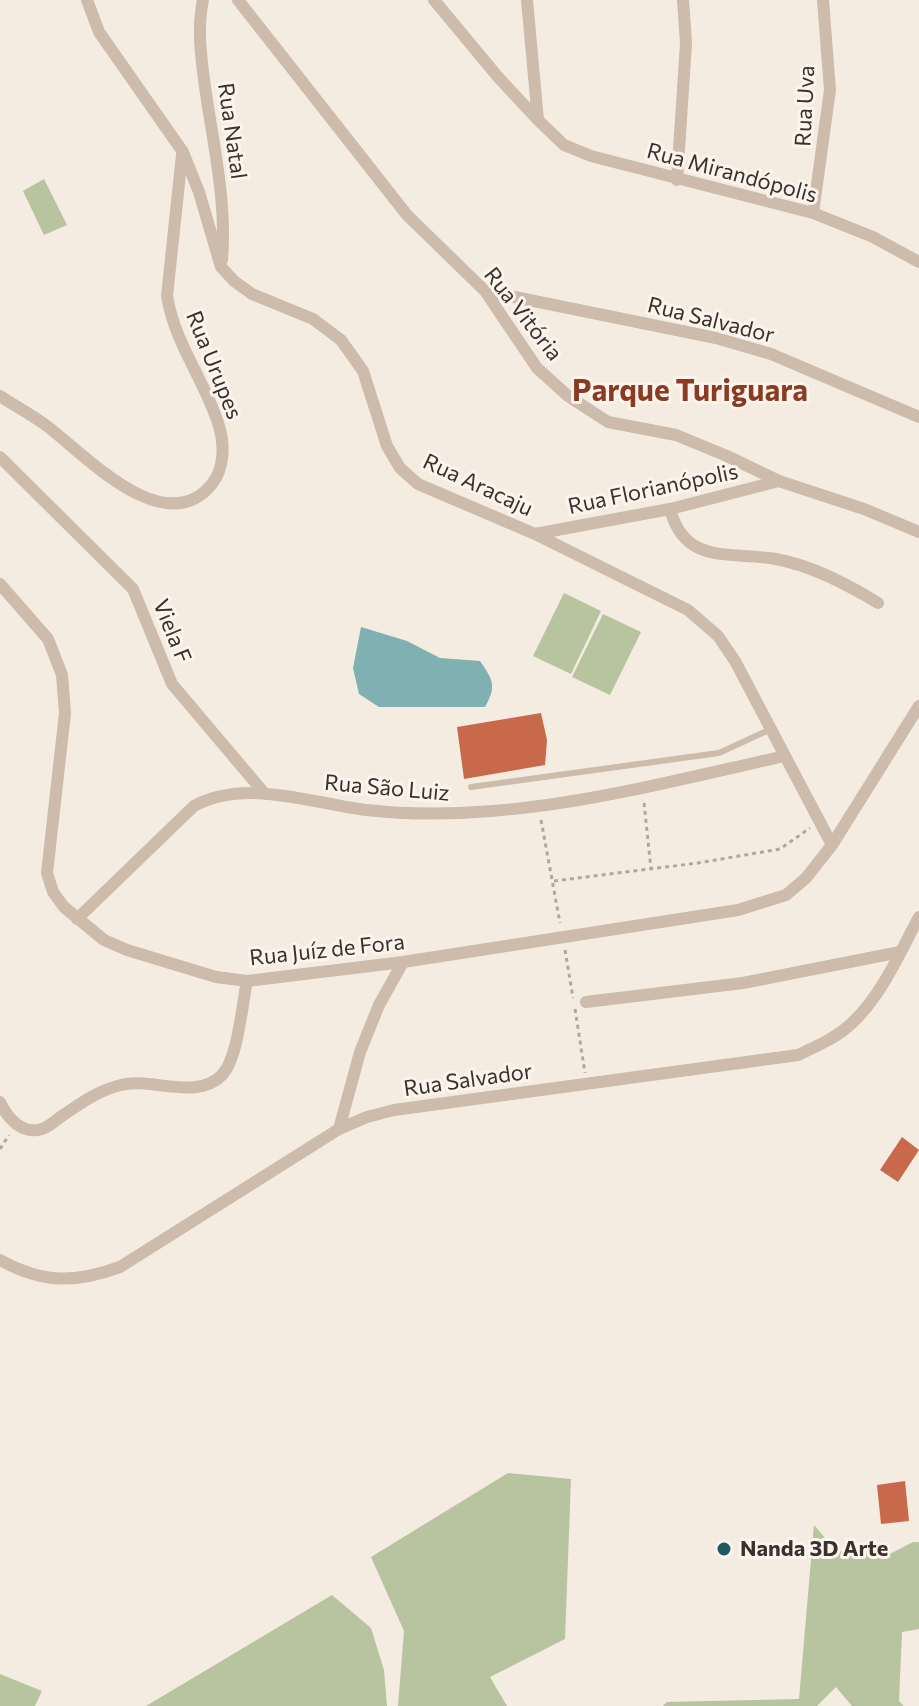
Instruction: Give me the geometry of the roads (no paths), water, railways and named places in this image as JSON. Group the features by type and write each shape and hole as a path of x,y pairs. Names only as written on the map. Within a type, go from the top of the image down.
{"street":[{"path":"87,0 99,32 183,152 199,192 221,267"},
{"name":"Rua Natal","path":"203,0 199,19 224,234 221,267"},
{"name":"Rua Vitória","path":"238,0 407,215 485,291 537,368 568,396 608,422 676,435 779,481 864,509 919,532"},
{"name":"Rua Mirandópolis","path":"434,0 498,77 564,145 591,156 677,180 813,213 873,237 919,262"},
{"path":"527,0 538,120"},
{"path":"677,180 686,43 683,0"},
{"name":"Rua Uva","path":"813,213 830,90 823,0"},
{"name":"Rua Urupes","path":"0,396 46,425 105,474 158,503 180,504 203,495 219,476 223,451 220,427 179,340 167,296 183,152"},
{"name":"Rua Aracaju","path":"221,267 252,294 313,319 341,340 363,371 387,446 400,468 418,484 535,534 688,610 718,636 832,845"},
{"name":"Rua Salvador","path":"485,291 716,338 771,354 919,417"},
{"name":"Viela F","path":"0,457 133,589 172,684 265,794"},
{"name":"Rua Florianópolis","path":"535,534 670,509 779,481"},
{"path":"670,509 675,530 688,542 713,554 776,559 814,570 878,603"},
{"name":"Rua Juíz de Fora","path":"0,584 48,639 62,675 65,713 47,873 53,892 77,919 104,940 127,950 216,977 247,981 403,962 738,910 786,895 806,878 832,845"},
{"path":"832,845 919,706"},
{"name":"Rua São Luiz","path":"77,919 194,806 212,796 265,794 390,812 474,814 643,787 785,756"},
{"name":"Rua Salvador","path":"1,1263 66,1280 92,1277 120,1267 339,1129 367,1117 394,1110 798,1055 826,1043 853,1023 874,997 919,917"},
{"path":"586,1002 743,983 900,952"},
{"path":"339,1129 360,1052 379,1005 403,962"},
{"path":"0,1102 16,1125 32,1130 43,1129 101,1091 125,1083 189,1087 208,1084 222,1075 231,1060 247,981"}],"lane":[{"path":"471,787 719,753 771,729"}],"water":[{"path":"361,627 407,641 440,658 480,661 492,683 485,707 379,707 359,694 353,668"}],"place":[{"name":"Nanda 3D Arte","path":"724,1549"}],"district":[{"name":"Parque Turiguara","path":"690,391"}]}
